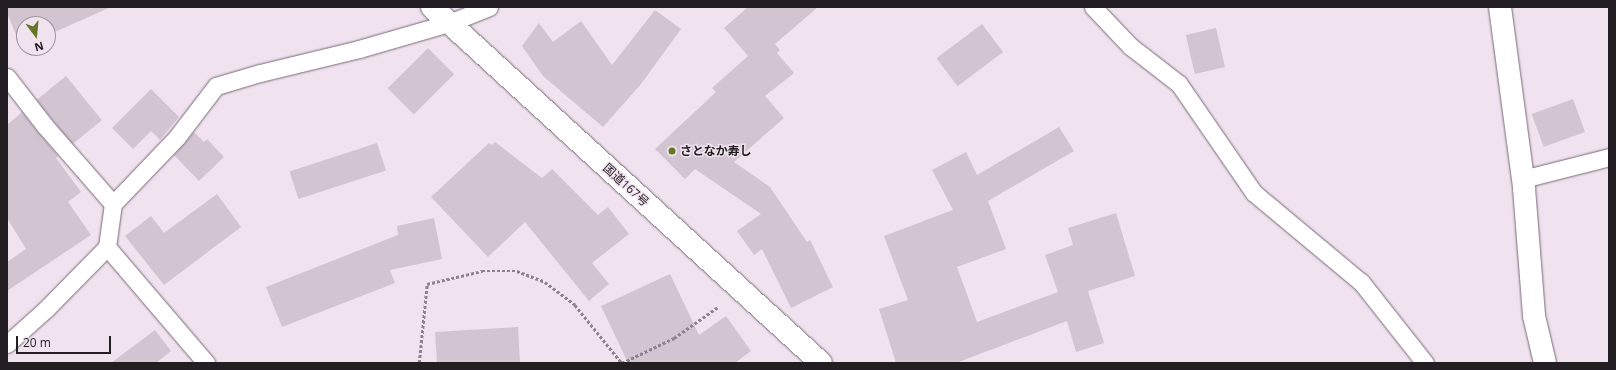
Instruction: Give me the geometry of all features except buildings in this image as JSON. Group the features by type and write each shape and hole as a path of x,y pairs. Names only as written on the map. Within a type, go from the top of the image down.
{"street":[{"name":"国道167号","path":"432,7 821,363"},
{"path":"1500,7 1523,179 1534,316 1545,363"}],"lane":[{"path":"7,344 46,309 106,247 113,204 177,137 216,86 260,73 359,49 449,23 489,7"},
{"path":"1093,7 1130,46 1179,84 1254,193 1361,282 1425,363"},
{"path":"7,77 45,126 113,204"},
{"path":"1523,179 1609,158"},
{"path":"106,247 206,363"}],"path":[{"path":"420,363 427,284 482,271 517,271 545,282 575,305 622,363 674,338 741,291"}],"place":[{"name":"さとなか寿し","path":"672,151"}]}
